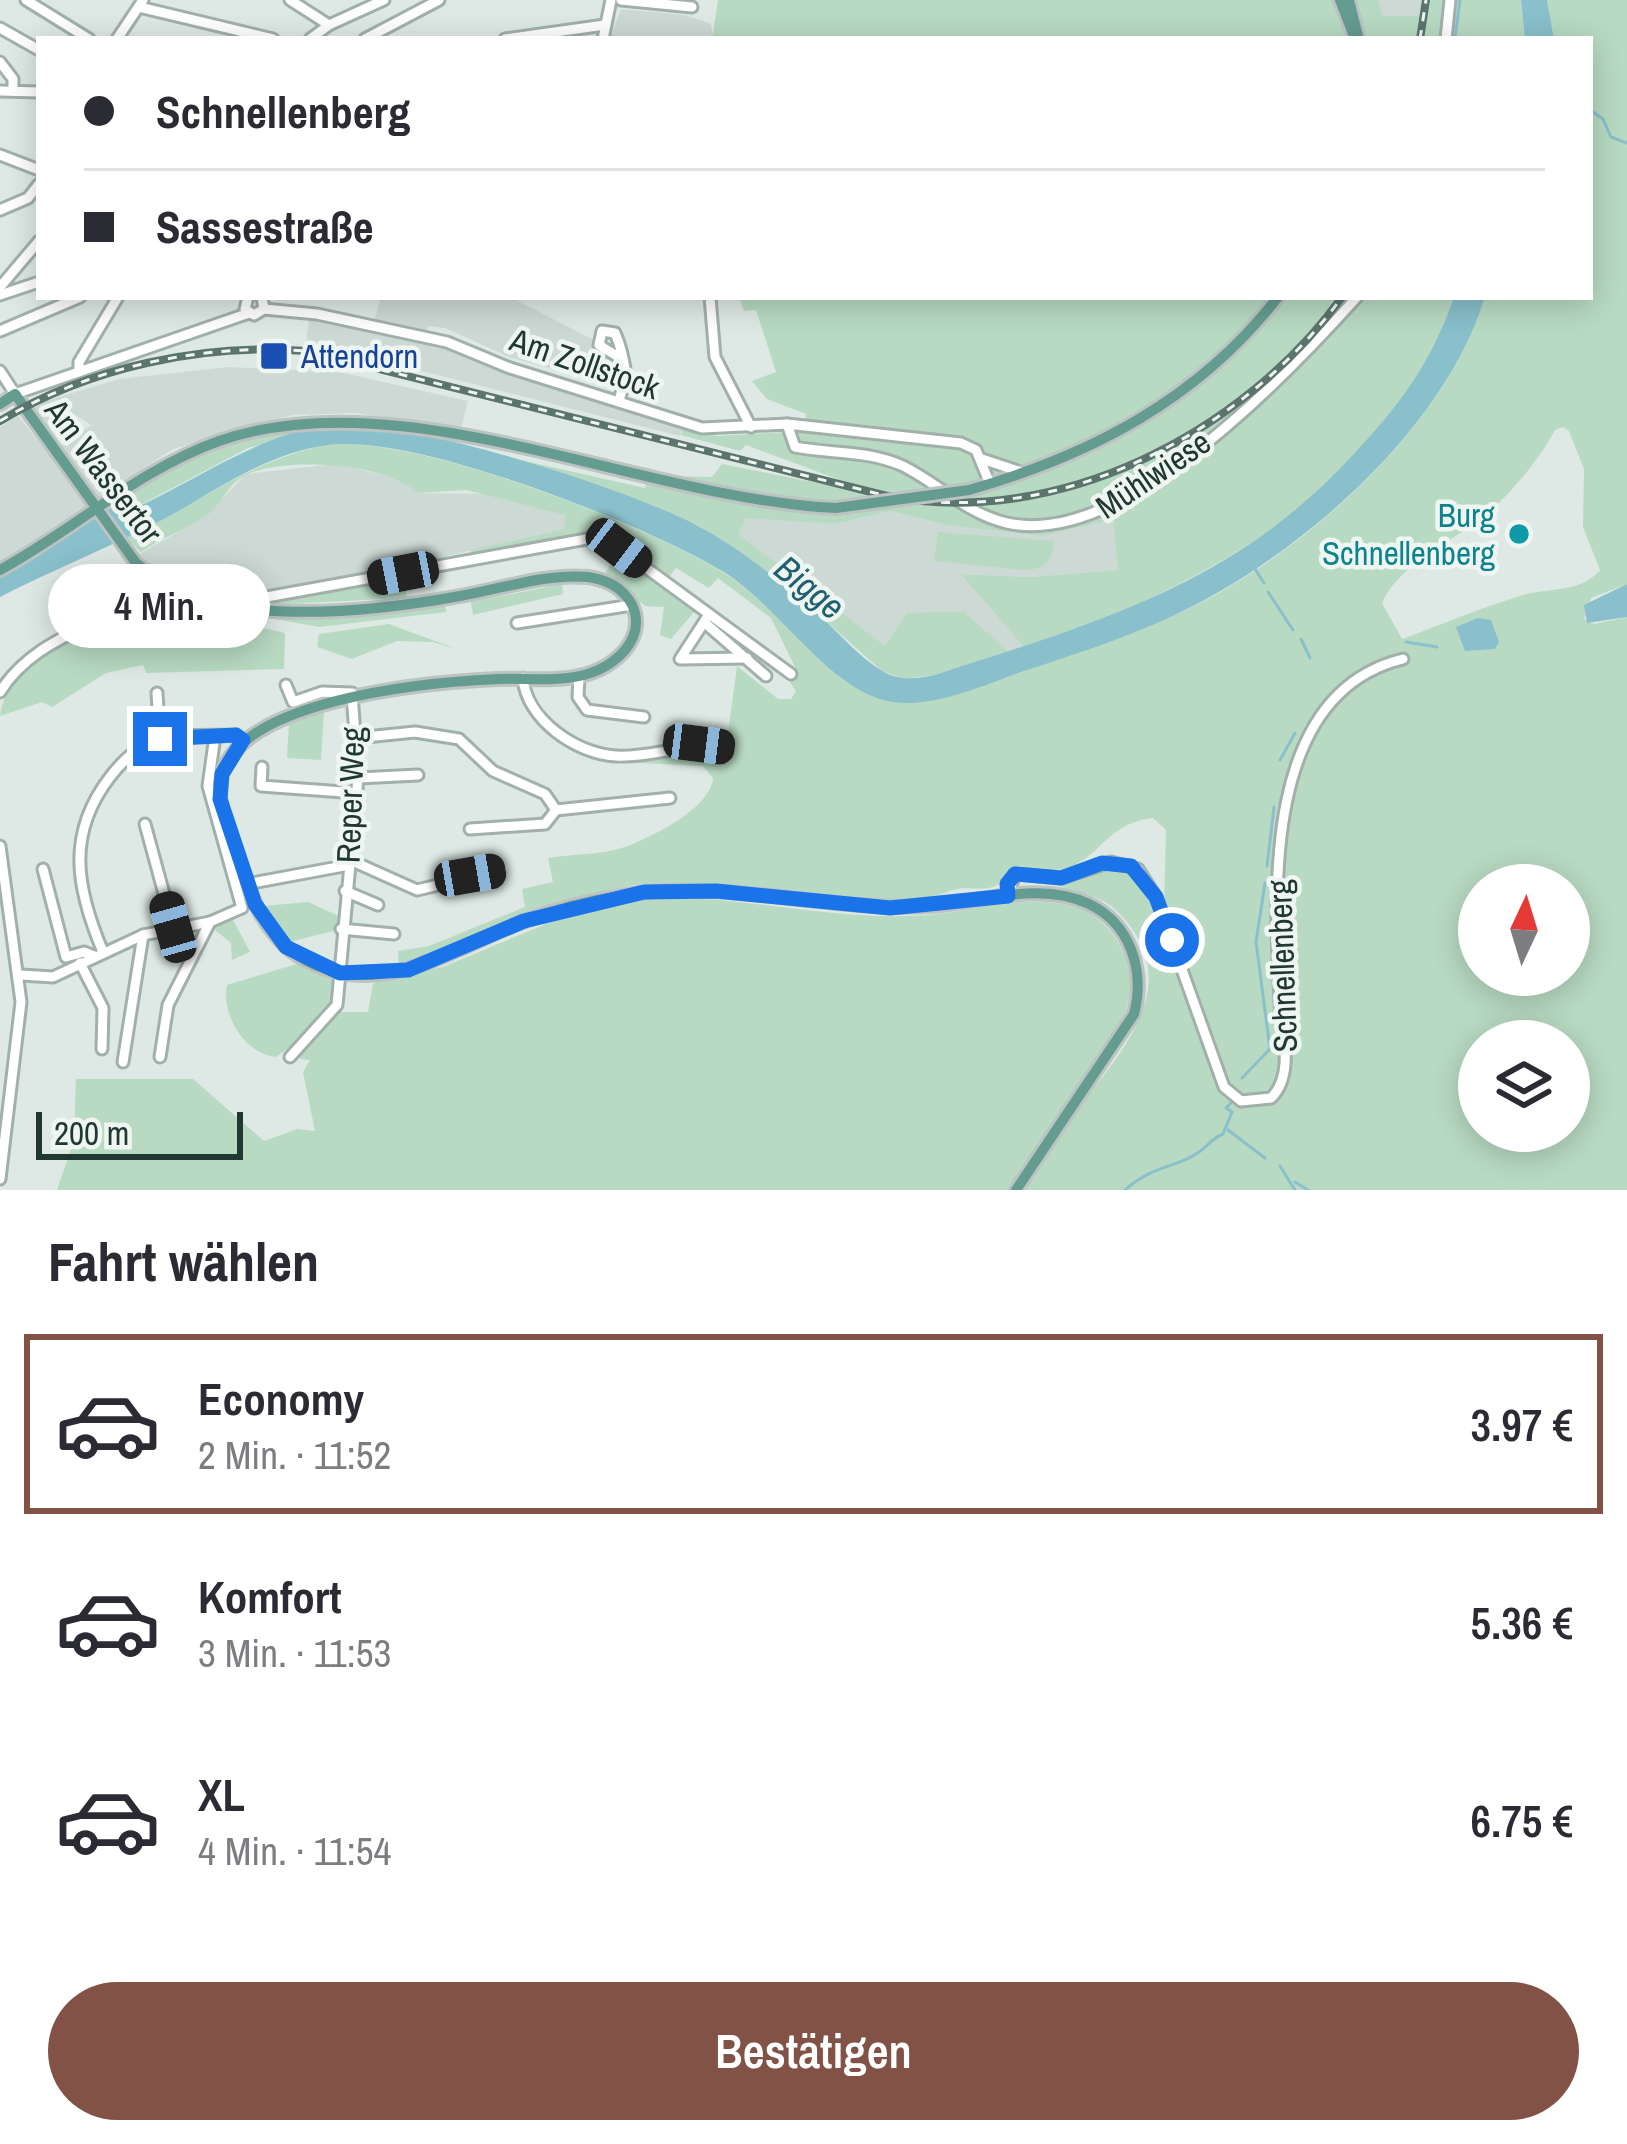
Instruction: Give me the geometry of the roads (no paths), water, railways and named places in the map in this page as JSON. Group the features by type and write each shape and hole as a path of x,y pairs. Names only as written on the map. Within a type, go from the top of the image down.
{"main road":[{"path":"1345,0 1356,36"},
{"path":"0,570 195,450 257,430 325,420 427,430 751,502 836,508 969,490 1081,453 1167,403 1220,359 1275,300"},
{"path":"0,404 14,394"},
{"name":"Am Wassertor","path":"14,394 122,548 153,576 225,605 282,610 438,600 581,577 614,586 632,605"},
{"path":"632,605 637,623 630,644 605,667 578,677 442,684 352,699 287,718 243,740 222,774 220,799 247,884 286,947 340,973 408,970 524,921 644,892 731,892 890,908 1008,896 1063,896 1106,913 1131,946 1140,985 1124,1035 1016,1190"}],"street":[{"path":"26,0 84,36"},
{"path":"290,0 329,25"},
{"path":"314,36 384,0"},
{"path":"371,36 439,0"},
{"path":"603,36 611,0"},
{"path":"621,0 692,8"},
{"path":"1446,36 1450,0"},
{"path":"119,36 141,4 187,23 257,36"},
{"path":"526,36 605,25"},
{"path":"0,28 36,48"},
{"path":"0,62 13,80 13,91"},
{"path":"0,91 36,92"},
{"path":"0,154 36,169"},
{"path":"0,209 28,198 36,188"},
{"path":"28,198 36,204"},
{"path":"0,291 36,245"},
{"path":"0,291 36,283"},
{"path":"0,331 73,300"},
{"path":"80,371 79,362 116,300"},
{"path":"248,300 249,314"},
{"path":"710,300 716,357 751,427"},
{"name":"Mühlwiese","path":"787,424 795,447 828,447 886,460 995,520 1058,527 1121,501 1259,400 1354,300"},
{"path":"0,371 14,394 249,314 263,303"},
{"name":"Am Zollstock","path":"263,303 447,342 702,428 787,424 952,441 968,445 982,459 1024,473"},
{"path":"619,401 626,369 613,332 604,330 598,340 626,369"},
{"path":"604,349 616,351 618,342"},
{"path":"982,459 990,484"},
{"path":"185,591 201,586 261,598 585,538 619,548 766,676"},
{"path":"0,692 29,655 134,598 153,576"},
{"path":"517,623 632,605"},
{"path":"707,620 682,653 684,662 747,658"},
{"path":"707,620 791,674"},
{"name":"Schnellenberg","path":"1008,896 1007,884 1015,874 1061,878 1111,862 1138,869 1156,897 1224,1087 1241,1101 1271,1098 1285,1068 1277,879 1300,757 1322,709 1351,684 1403,658"},
{"path":"578,677 578,698 587,710 644,717"},
{"path":"523,679 528,705 539,717 602,754 626,756 680,745 727,748"},
{"path":"286,685 292,702 342,691 352,699"},
{"path":"158,693 160,739"},
{"name":"Reper Weg","path":"290,1058 332,1013 340,973 358,778 352,699"},
{"path":"356,738 415,732 459,740 493,771 544,794 556,809"},
{"path":"21,975 52,977 143,935 210,922 244,905 208,786 215,736"},
{"path":"98,954 83,878 81,824 123,762 160,739 215,736 243,740"},
{"path":"262,767 261,786 356,793"},
{"path":"358,778 418,775"},
{"path":"470,829 545,824 556,809 670,798"},
{"path":"145,824 173,927"},
{"path":"0,847 4,903 21,975 0,1179"},
{"path":"247,884 349,862 417,890 497,871"},
{"path":"43,869 66,956 98,954"},
{"name":"Reper Weg","path":"345,891 378,905"},
{"path":"160,1057 168,1005 210,922"},
{"path":"341,929 394,934"},
{"path":"123,1062 143,935"},
{"path":"80,963 103,1008 102,1049"}],"water":[{"path":"1521,0 1547,0 1553,36 1525,36"},
{"path":"1453,300 1484,300 1466,345 1406,435 1327,516 1282,550 1238,581 1152,625 936,700 900,703 861,691 820,661 742,585 640,530 470,467 367,445 328,445 283,456 0,597 0,575 113,507 133,509 274,439 325,425 359,425 512,457 662,509 711,533 760,566 882,671 908,678 935,675 1106,617 1210,569 1259,538 1306,501 1384,420 1424,364"},
{"path":"1627,584 1627,617 1587,623 1584,605"},
{"path":"1478,618 1491,620 1499,642 1495,649 1465,651 1456,627"}],"waterway":[{"path":"1455,36 1460,0"},
{"path":"1593,112 1603,119 1611,137 1627,143"},
{"path":"1255,569 1264,583"},
{"path":"1268,592 1293,630"},
{"path":"1301,639 1310,658"},
{"path":"1406,642 1437,647"},
{"path":"1280,760 1295,733"},
{"path":"1267,866 1274,807"},
{"path":"1242,1078 1270,1049 1256,942 1265,883"},
{"path":"1125,1190 1146,1175 1191,1157 1223,1134 1232,1112 1226,1108 1233,1101"},
{"path":"1228,1130 1265,1158"},
{"path":"1280,1166 1295,1190"},
{"path":"1295,1182 1308,1190"}],"railway":[{"path":"1420,36 1426,0"},
{"path":"0,421 71,386 148,363 228,351 307,351 887,496 951,503 1015,498 1079,484 1140,461 1199,429 1301,347 1340,300"}],"place":[{"name":"Attendorn","path":"274,356"},
{"name":"Burg Schnellenberg","path":"1519,534"}],"water label":[{"name":"Bigge","path":"810,587"}]}
